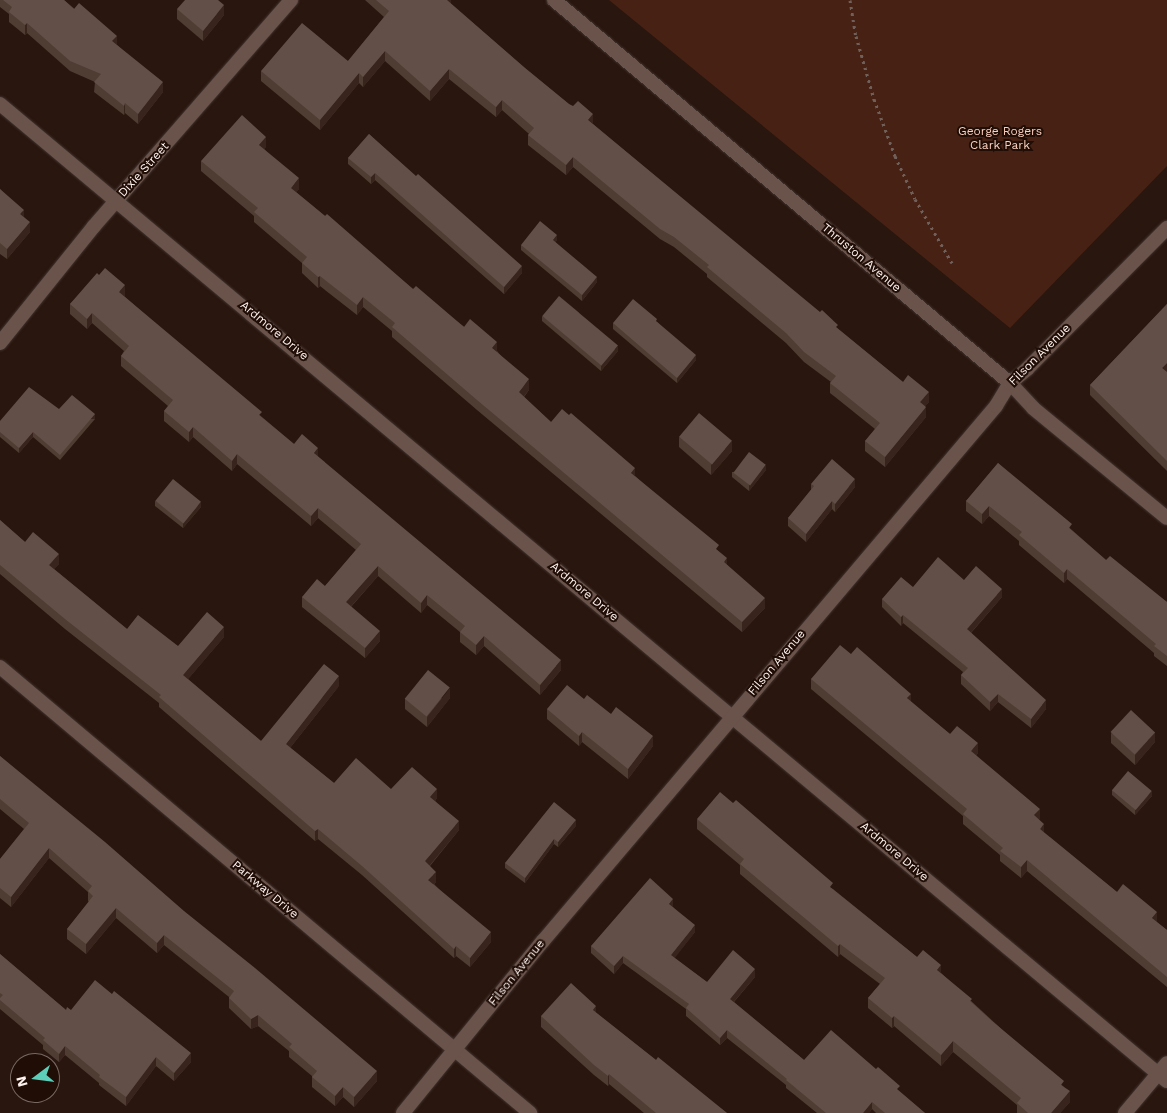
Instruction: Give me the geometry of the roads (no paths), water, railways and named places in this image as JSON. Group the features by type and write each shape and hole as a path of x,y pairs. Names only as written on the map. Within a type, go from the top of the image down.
{"street":[{"name":"Dixie Street","path":"0,343 116,201 291,0"},
{"name":"Thruston Avenue","path":"554,0 1010,383 1033,408 1167,518"},
{"name":"Ardmore Drive","path":"0,104 1162,1078"},
{"name":"Filson Avenue","path":"402,1113 732,716 996,406 1010,383 1167,228"},
{"name":"Parkway Drive","path":"0,667 530,1113"},
{"path":"1125,1113 1162,1078 1167,1062"}],"park label":[{"name":"George Rogers Clark Park","path":"1000,139"}]}
